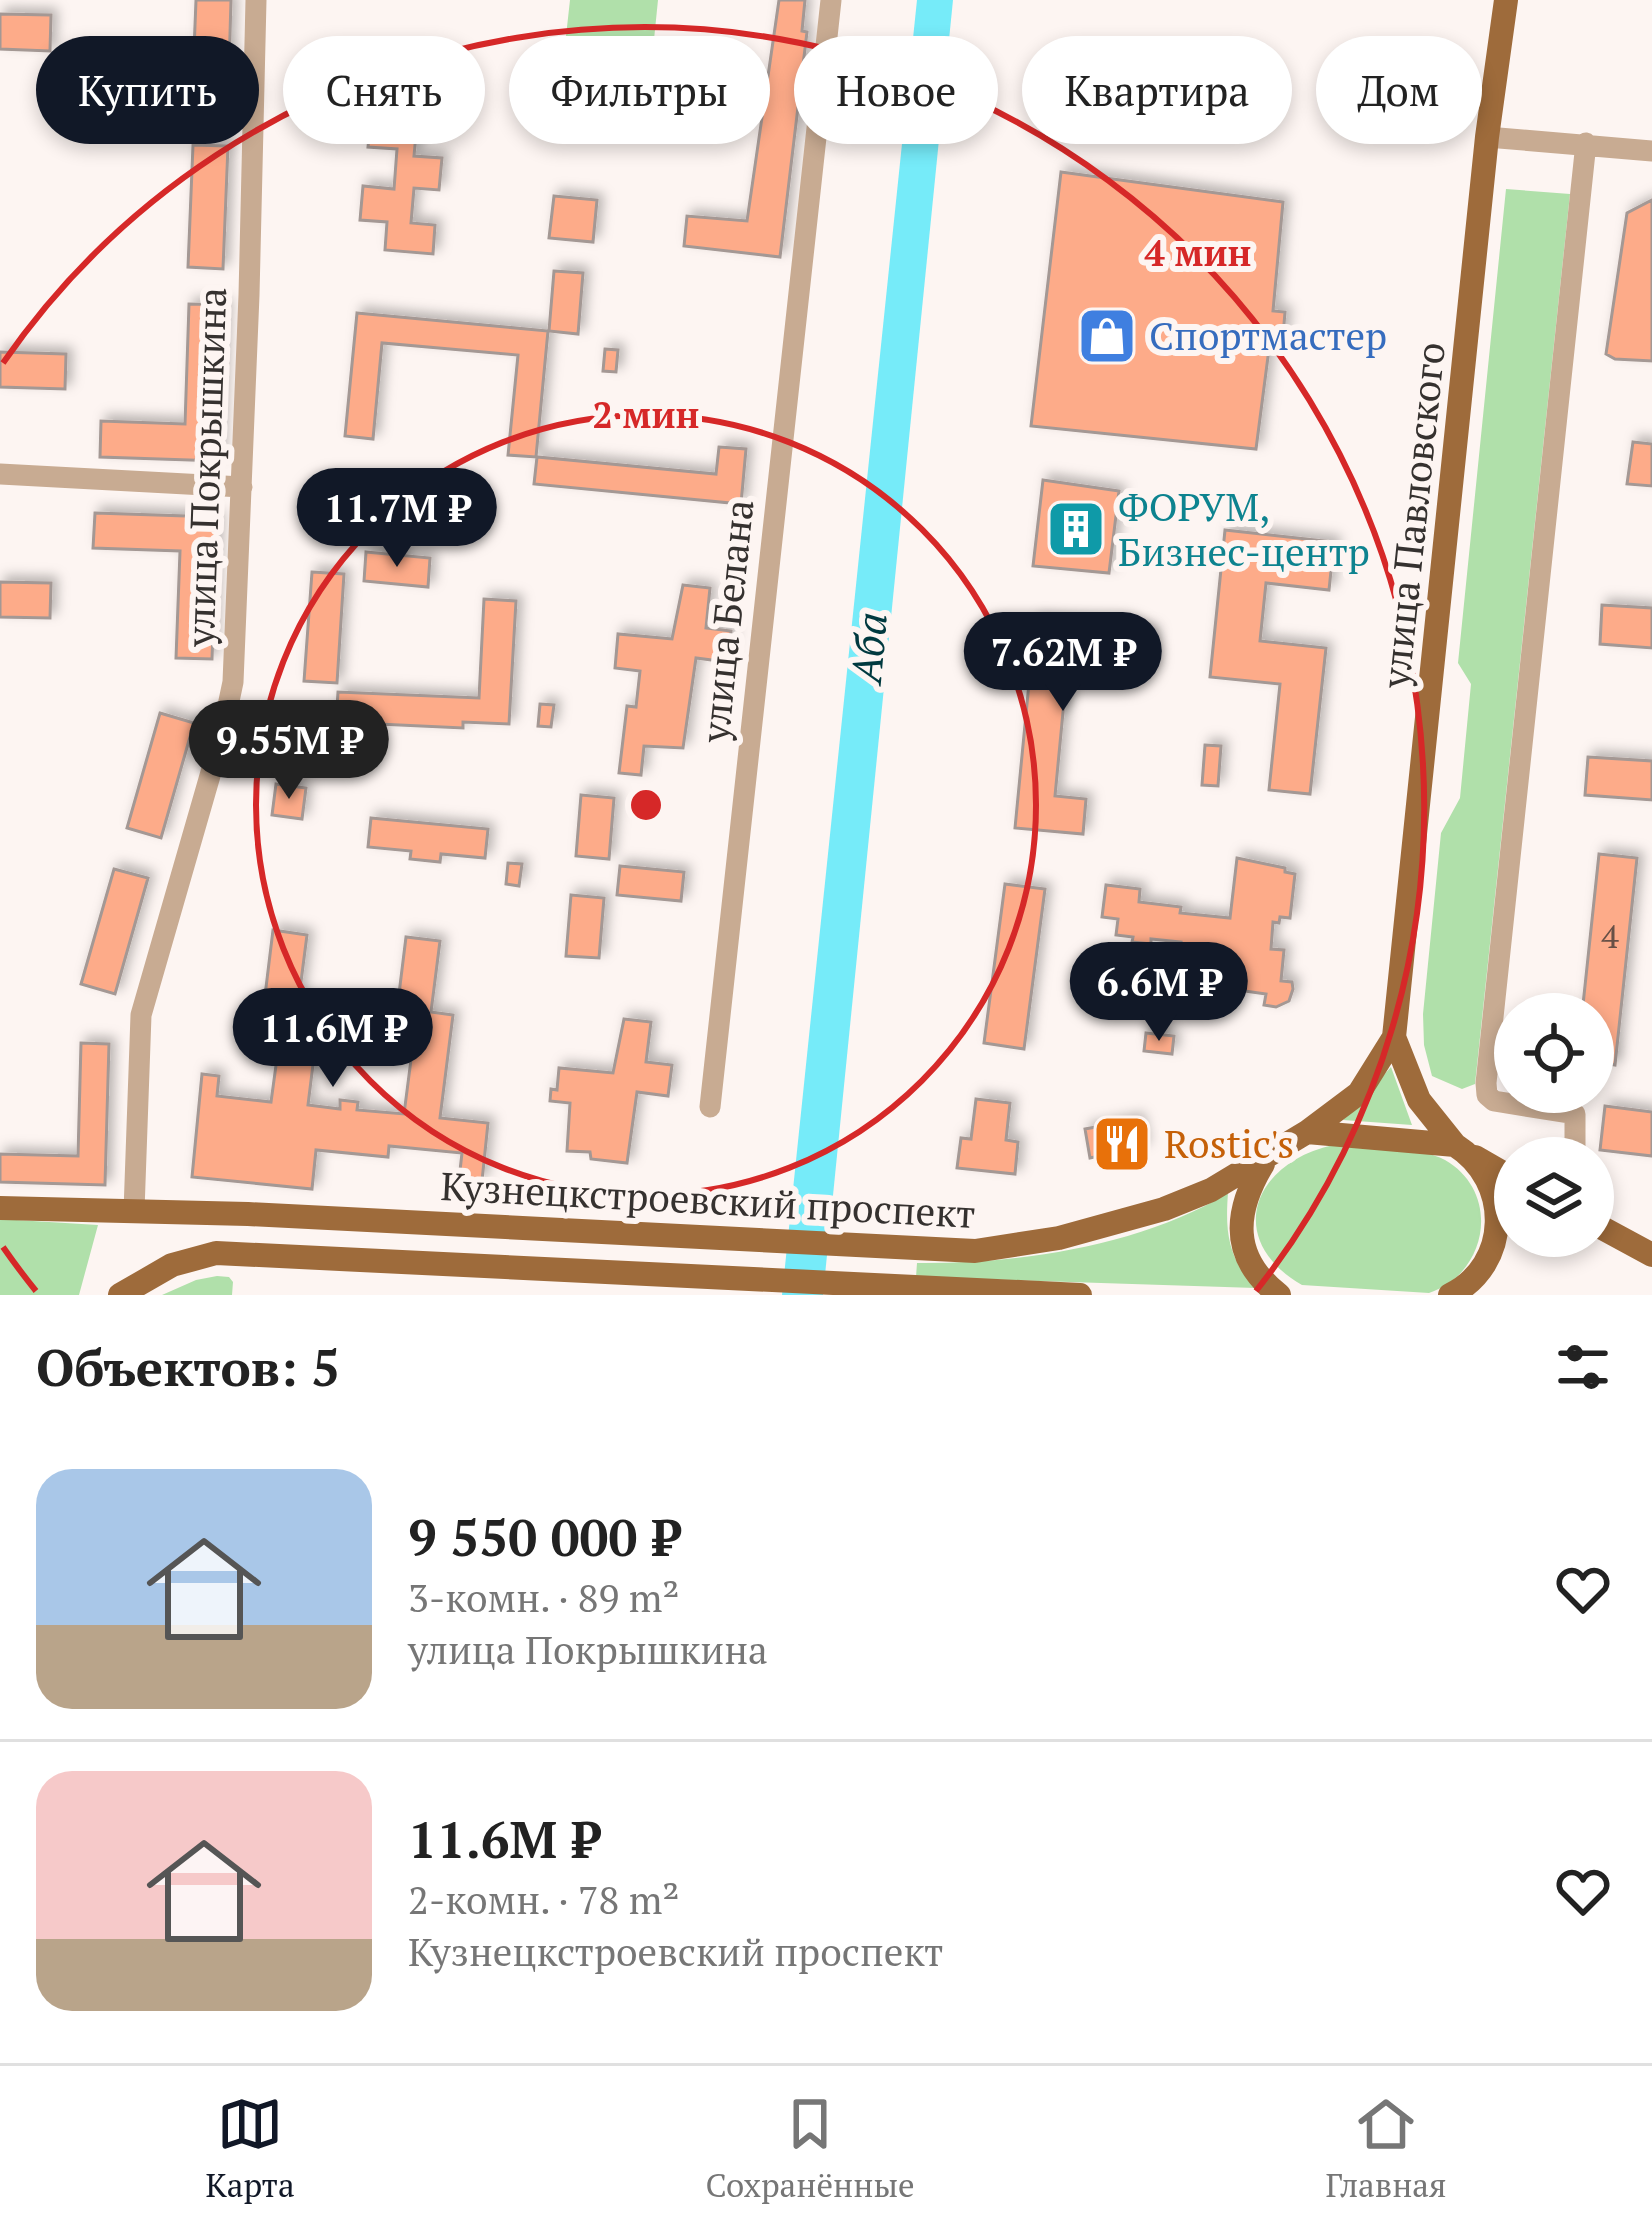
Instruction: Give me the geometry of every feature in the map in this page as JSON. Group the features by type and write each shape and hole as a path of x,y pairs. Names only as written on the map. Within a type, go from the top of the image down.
{"main road":[{"name":"улица Павловского","path":"1307,1132 1359,1093 1394,1037 1487,136 1506,0"},
{"name":"улица Павловского","path":"1394,1037 1419,1100 1464,1150"},
{"name":"Кузнецкстроевский проспект","path":"0,1208 975,1251 1059,1238 1164,1209 1264,1162 1307,1132"},
{"path":"1307,1132 1464,1150 1494,1168"},
{"path":"1450,1295 1468,1286 1484,1269 1498,1228 1496,1198 1464,1150"},
{"path":"1264,1162 1247,1189 1240,1213 1243,1243 1263,1283 1279,1295"},
{"path":"1614,1234 1652,1255"},
{"name":"Кузнецкстроевский проспект","path":"120,1295 172,1264 216,1253 1080,1295"}],"street":[{"name":"улица Покрышкина","path":"134,1211 141,1015 233,682 256,0"},
{"name":"улица Белана","path":"710,1107 831,0"},
{"path":"1487,136 1652,151"},
{"path":"1576,1137 1575,1114 1493,1101 1486,1083 1586,143"},
{"path":"0,474 242,487"}],"green space":[{"path":"570,0 658,0 654,36 566,36"},
{"path":"1506,189 1570,194 1475,1084 1462,1089 1432,1076 1423,1014 1441,833 1460,798 1471,684 1458,663"},
{"path":"1391,1067 1412,1125 1343,1120"},
{"path":"1333,1145 1421,1152 1445,1160 1463,1174 1475,1191 1481,1231 1465,1268 1429,1293 1302,1285 1278,1267 1263,1247 1256,1226 1267,1185 1305,1154"},
{"path":"1228,1193 1230,1244 1256,1288 916,1277 917,1263 996,1260 1118,1239"},
{"path":"0,1219 98,1225 79,1295 0,1295"},
{"path":"217,1276 233,1282 232,1295 162,1295 196,1280"}],"water":[{"name":"Аба","path":"917,0 953,0 949,36 913,36"},
{"name":"Аба","path":"902,144 939,144 823,1295 782,1295"}],"building":[{"path":"196,0 231,0 230,36 195,36"},
{"path":"779,0 805,0 802,31 807,36 794,36 794,140 780,257 684,246 687,216 747,221 758,144 770,144 770,62"},
{"path":"0,14 51,15 50,36 36,36 36,50 0,49"},
{"path":"415,144 414,156 442,158 439,190 414,188 411,223 435,225 433,254 385,250 387,222 360,220 363,186 394,189 397,149 368,147"},
{"path":"193,145 228,146 223,269 188,267"},
{"path":"1061,172 1283,202 1273,311 1285,312 1283,336 1269,349 1256,449 1031,426"},
{"path":"554,196 597,200 593,242 549,238"},
{"path":"1652,200 1652,361 1615,359 1606,354 1627,213"},
{"path":"554,271 583,273 578,334 549,331"},
{"path":"189,304 225,305 219,461 100,457 101,421 185,424"},
{"path":"357,313 548,331 536,457 508,455 518,355 382,343 373,439 345,436"},
{"path":"605,349 618,350 616,372 603,371"},
{"path":"0,352 66,354 65,389 0,387"},
{"path":"1633,442 1652,444 1652,486 1627,484"},
{"path":"719,447 746,449 741,504 534,484 537,457 716,474"},
{"name":"ФОРУМ, Бизнес-центр","path":"1043,480 1119,491 1109,573 1033,566"},
{"path":"95,513 217,517 212,659 176,658 180,551 93,548"},
{"path":"1225,530 1334,542 1329,590 1266,583 1260,641 1326,648 1310,794 1269,790 1280,684 1210,677"},
{"path":"366,552 430,558 428,587 364,581"},
{"path":"312,572 344,574 337,683 304,681"},
{"path":"0,582 51,583 50,618 0,617"},
{"path":"683,585 710,588 706,628 731,631 727,662 696,658 683,748 644,746 641,775 619,773 627,706 636,707 640,671 615,668 618,634 672,639"},
{"path":"484,599 516,601 509,724 463,722 463,728 336,722 338,692 479,698"},
{"path":"1602,605 1652,608 1652,648 1600,644"},
{"path":"1035,621 1153,632 1150,668 1068,660 1055,796 1086,799 1083,834 1015,828"},
{"path":"540,704 554,705 551,727 538,726"},
{"path":"160,713 194,723 161,838 127,828"},
{"path":"1205,745 1221,746 1218,786 1202,785"},
{"path":"1588,757 1652,761 1652,800 1585,795"},
{"path":"276,784 306,788 302,819 272,815"},
{"path":"581,795 614,798 609,859 576,856"},
{"path":"371,818 488,829 485,858 441,854 440,862 410,859 411,851 368,847"},
{"path":"1599,854 1637,858 1615,1065 1614,993 1584,993"},
{"path":"1237,858 1295,874 1290,918 1273,922 1271,949 1284,950 1281,981 1292,982 1293,989 1289,1001 1276,1007 1264,1005 1266,994 1188,983 1181,942 1132,942 1133,937 1116,935 1118,919 1102,917 1106,885 1140,889 1139,902 1181,907 1180,913 1230,918"},
{"path":"508,863 522,864 519,886 506,884"},
{"path":"620,866 684,872 681,901 617,895"},
{"path":"114,869 148,878 115,994 81,984"},
{"path":"1005,884 1045,889 1024,1049 984,1043"},
{"path":"571,895 604,898 599,958 566,956"},
{"path":"273,930 307,935 298,1005 320,1008 308,1105 340,1109 340,1100 358,1102 357,1110 404,1114 416,1021 396,1018 406,937 440,941 431,1012 453,1015 440,1118 488,1123 482,1181 459,1179 462,1153 389,1146 388,1157 316,1150 312,1189 192,1177 202,1074 219,1076 217,1096 271,1102 283,1014 263,1012"},
{"path":"624,1019 651,1022 646,1062 672,1065 668,1096 637,1092 627,1163 567,1151 570,1103 550,1101 551,1089 557,1090 559,1068 613,1073"},
{"path":"1146,1033 1174,1036 1172,1054 1144,1051"},
{"path":"81,1043 109,1044 105,1185 0,1182 0,1154 78,1156"},
{"path":"976,1099 1010,1103 1006,1140 1018,1142 1015,1174 957,1168 961,1138 971,1139"},
{"path":"1614,1107 1652,1112 1652,1156 1614,1152 1614,1137 1601,1137 1604,1113 1614,1113"},
{"path":"1138,1119 1144,1147 1090,1158 1085,1129"}],"place":[{"name":"Спортмастер","path":"1107,336"},
{"name":"ФОРУМ, Бизнес-центр","path":"1076,529"},
{"name":"Rostic's","path":"1122,1144"}]}
